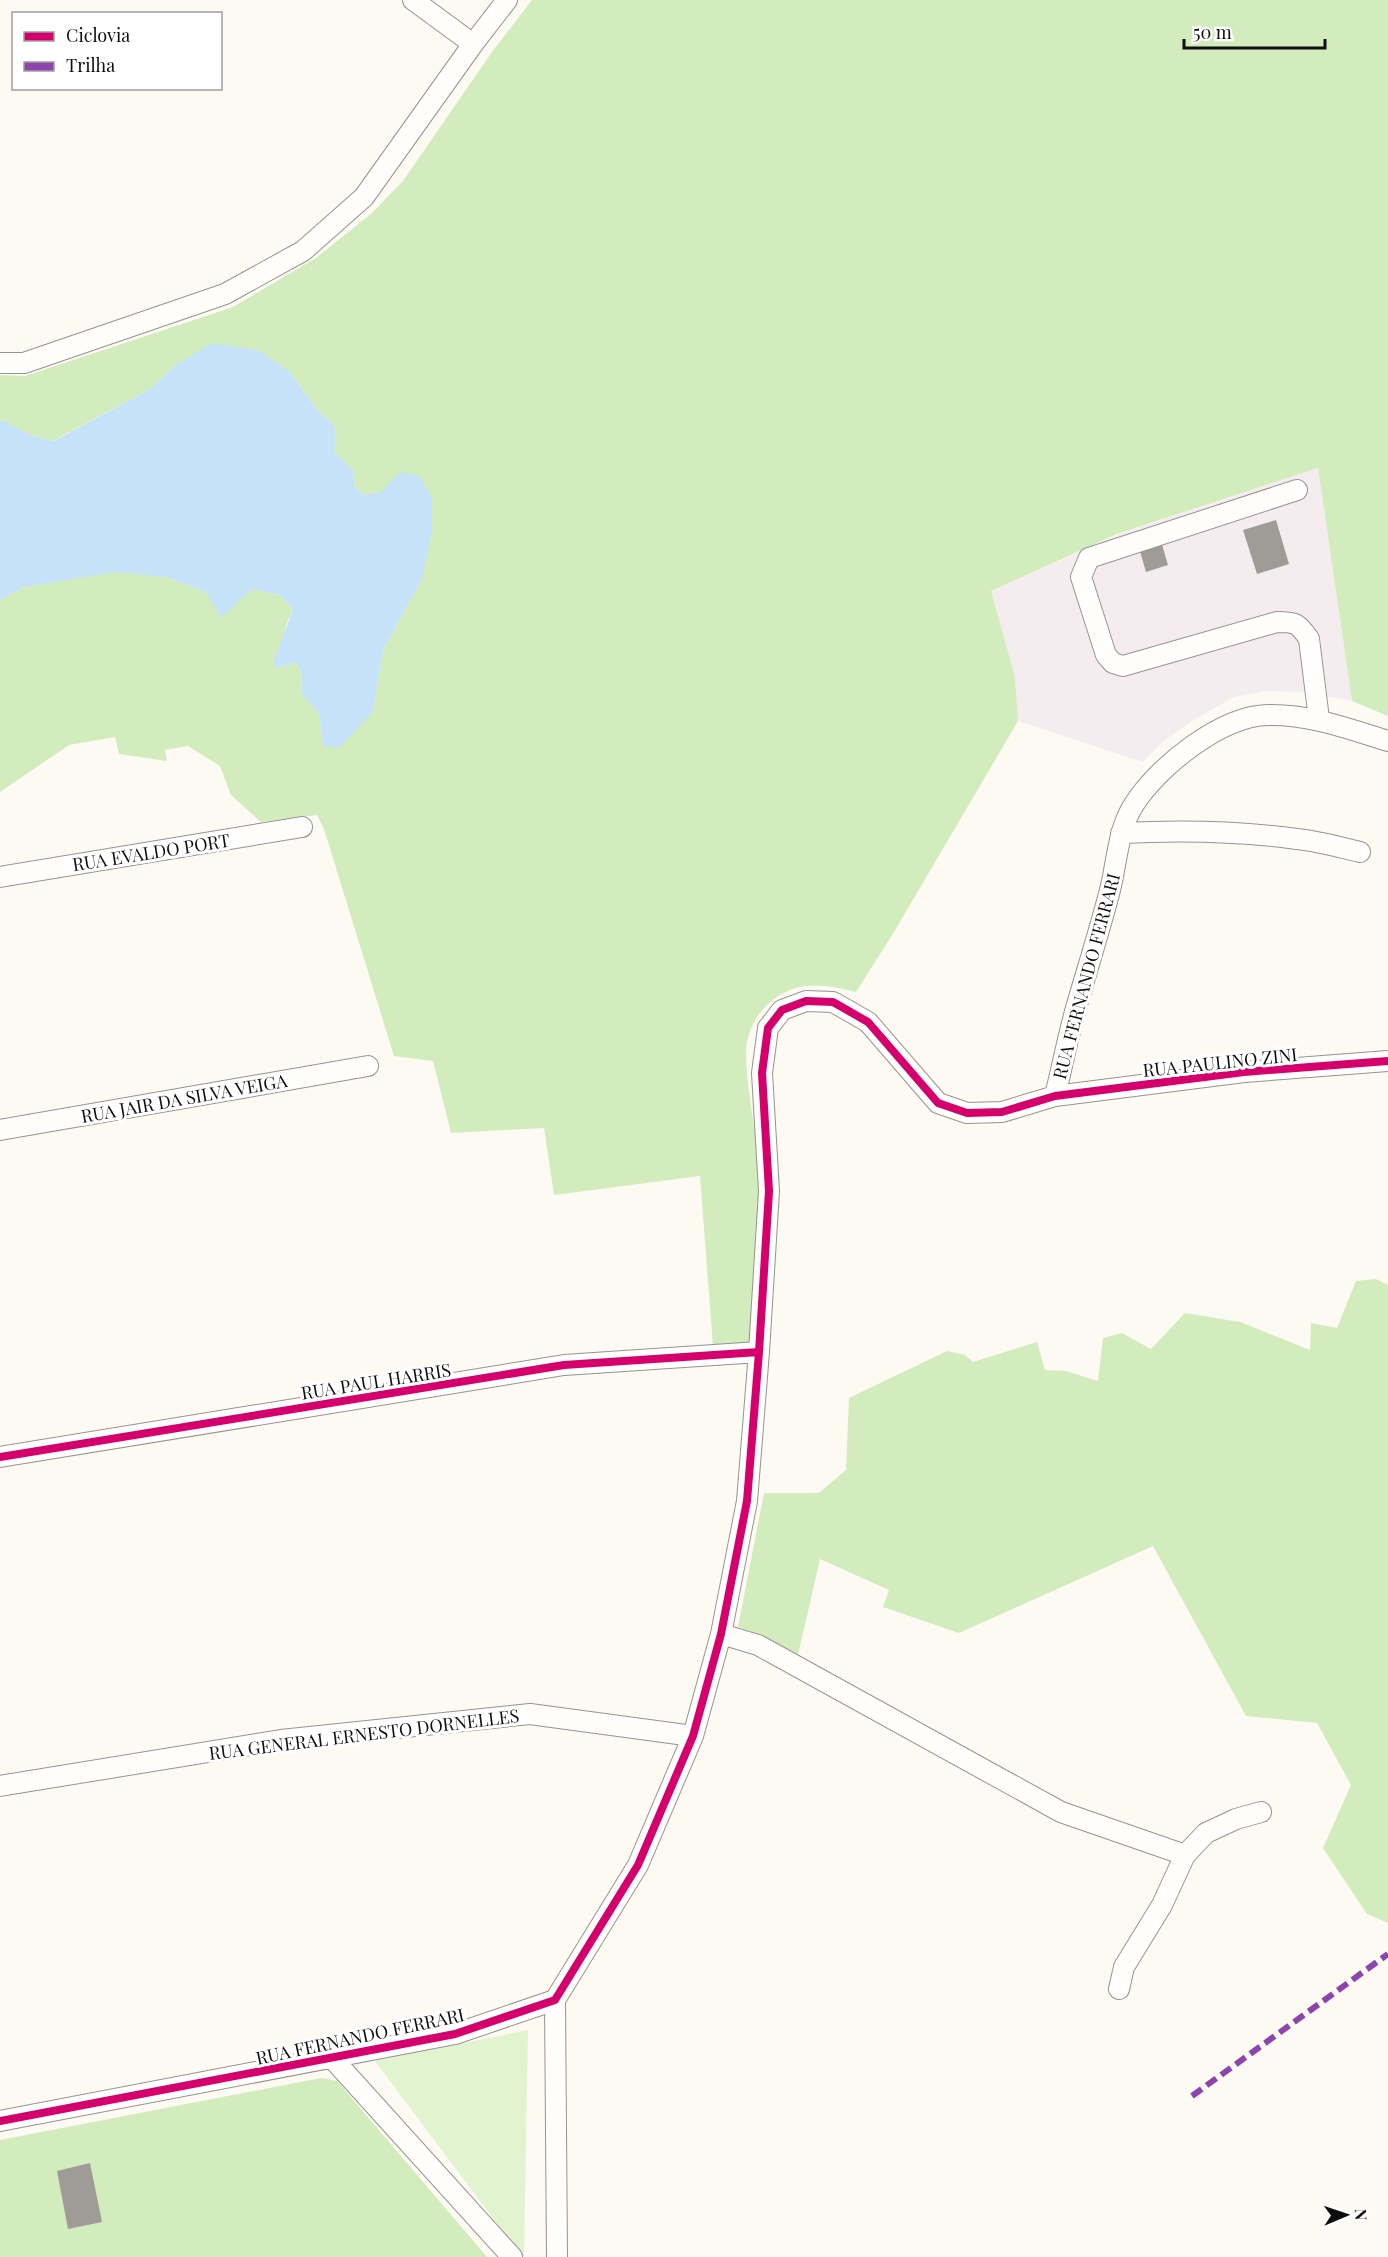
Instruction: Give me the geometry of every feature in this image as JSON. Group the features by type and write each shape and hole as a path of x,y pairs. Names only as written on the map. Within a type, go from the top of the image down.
{"street":[{"path":"413,0 472,44"},
{"path":"0,363 24,363 225,294 303,251 364,197 472,44 507,0"},
{"path":"1297,490 1089,558 1081,577 1107,655 1113,663 1123,666 1277,622 1294,622 1302,628 1309,639 1320,719"},
{"name":"RUA FERNANDO FERRARI","path":"0,2121 455,2034 555,2000 638,1865 693,1736 721,1634 747,1501 759,1352 770,1191 762,1073 768,1028 782,1010 806,1001 833,1002 868,1022 938,1103 967,1113 1002,1112 1055,1096 1075,1010 1110,892 1121,833 1132,808 1164,769 1194,746 1240,719 1268,715 1320,719 1388,741"},
{"name":"RUA EVALDO PORT","path":"0,877 302,827"},
{"path":"1121,833 1167,831 1254,835 1298,839 1360,852"},
{"name":"RUA PAULINO ZINI","path":"1055,1096 1244,1072 1388,1060"},
{"name":"RUA JAIR DA SILVA VEIGA","path":"0,1130 368,1066"},
{"name":"RUA PAUL HARRIS","path":"0,1457 564,1365 759,1352"},
{"path":"721,1634 758,1645 1061,1812 1185,1856"},
{"name":"RUA GENERAL ERNESTO DORNELLES","path":"0,1786 280,1740 530,1714 693,1736"},
{"path":"1119,1989 1124,1967 1162,1905 1185,1856 1206,1833 1236,1819 1262,1812"},
{"path":"555,2000 557,2257"},
{"path":"332,2058 512,2257"}],"shaded area":[{"path":"1318,468 1352,701 1306,692 1266,691 1234,697 1195,719 1164,741 1143,762 1018,721 1015,677 991,591 1122,533"}],"green space":[{"path":"532,0 1388,0 1388,716 1352,701 1318,468 1117,534 991,591 1015,677 1018,721 894,932 856,992 818,986 794,989 782,994 763,1009 750,1031 746,1056 747,1073 759,1159 761,1193 753,1344 713,1346 700,1176 554,1195 544,1128 451,1133 433,1061 394,1056 324,829 317,815 261,822 231,795 220,766 188,746 165,750 167,761 119,754 115,737 69,745 0,792 0,600 24,587 116,571 166,577 206,592 252,589 280,595 293,609 286,625 278,668 296,662 302,674 301,693 319,714 323,746 373,712 383,650 422,579 381,492 363,495 355,487 353,470 335,453 335,426 316,409 289,371 176,365 150,389 53,441 32,436 0,420 0,375 25,376 233,307 316,258 372,213 403,181 492,52"},
{"path":"1376,1279 1388,1285 1388,1923 1367,1914 1323,1848 1351,1785 1317,1723 1246,1716 1153,1546 959,1633 883,1607 889,1590 820,1559 798,1655 762,1635 738,1627 764,1493 819,1493 846,1470 849,1398 947,1351 965,1355 973,1362 1037,1342 1045,1370 1066,1371 1098,1381 1103,1338 1122,1333 1151,1349 1185,1313 1240,1322 1310,1350 1311,1323 1337,1328 1356,1281"},
{"path":"528,2030 524,2257 522,2257 375,2061"},
{"path":"321,2078 337,2081 487,2257 0,2257 0,2140"}],"water":[{"path":"212,343 257,350 289,371 316,409 335,426 335,453 353,470 355,487 363,495 381,492 400,472 419,476 432,497 432,531 422,579 383,650 373,712 339,748 323,746 319,714 301,693 302,674 296,662 278,668 273,663 293,609 280,595 252,589 221,618 206,592 166,577 116,572 24,587 0,600 0,420 32,436 54,441 150,389 176,365"}],"building":[{"path":"1276,520 1289,564 1257,574 1243,530"},
{"path":"1161,541 1168,565 1146,572 1139,548"},
{"path":"90,2163 102,2222 68,2229 57,2171"}],"marked path":[{"path":"1192,2096 1388,1954"}],"cycle path":[{"path":"0,2121 455,2034 555,2000 638,1865 693,1736 721,1634 747,1501 759,1352 769,1191 762,1073 768,1028 782,1010 806,1001 833,1002 868,1022 938,1103 967,1113 1002,1112 1055,1096 1244,1072 1388,1061"},
{"path":"0,1457 564,1365 759,1352"}]}
